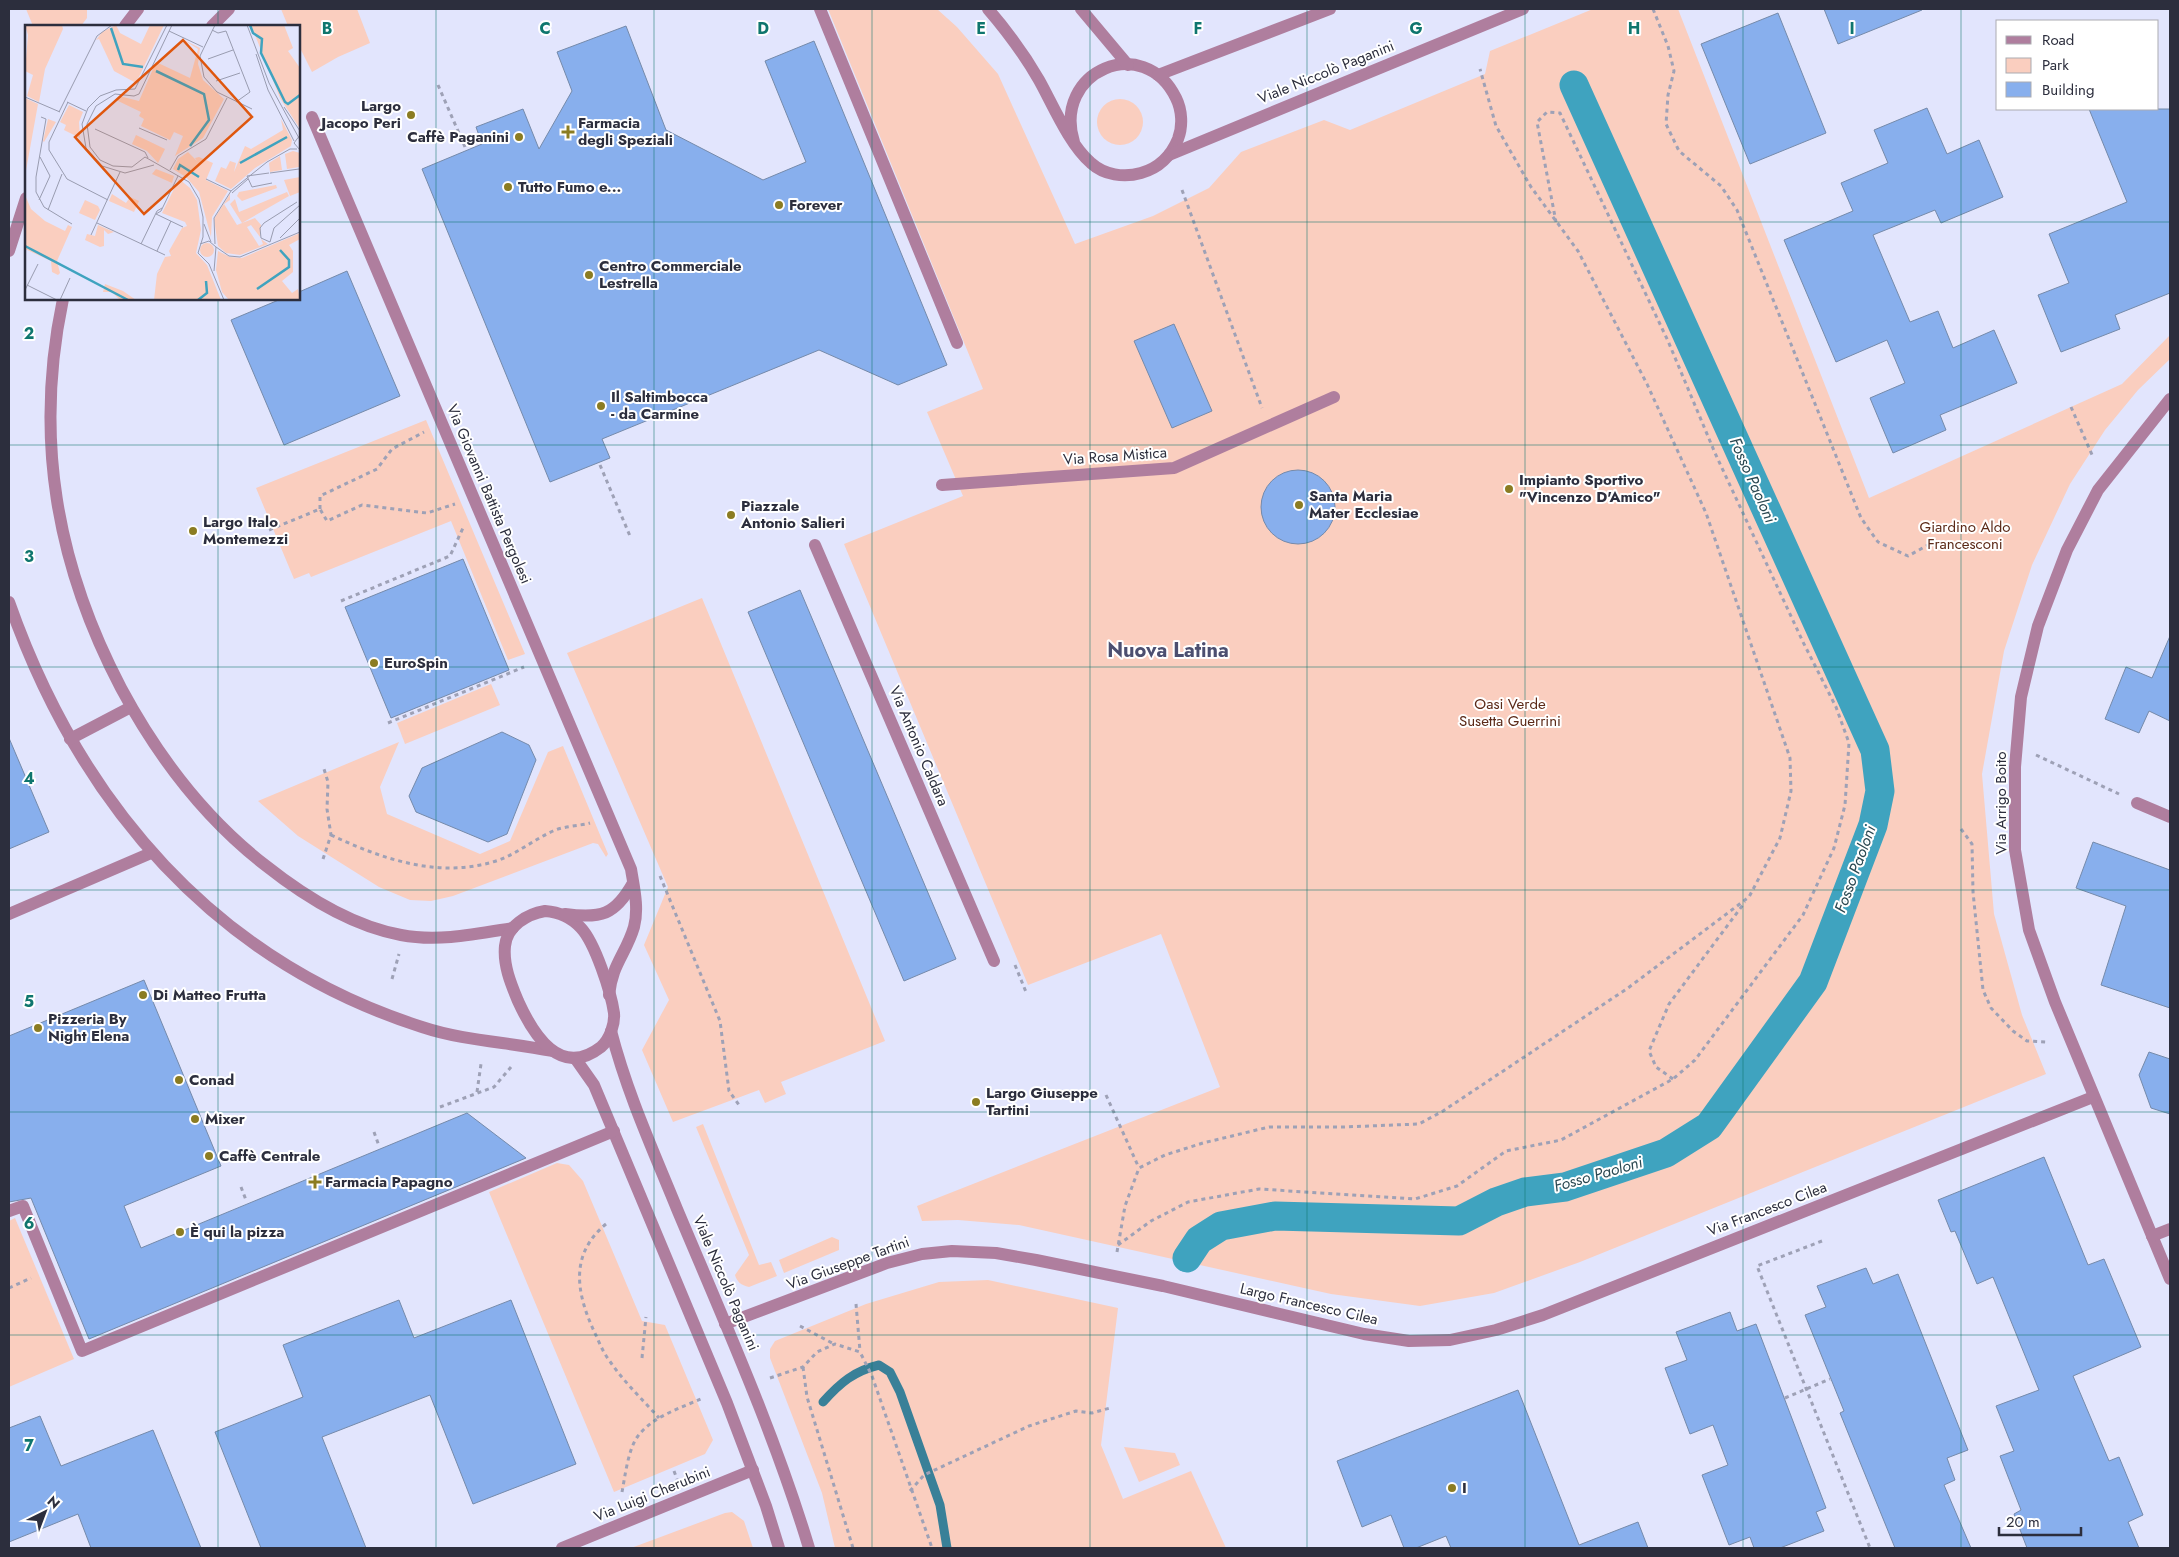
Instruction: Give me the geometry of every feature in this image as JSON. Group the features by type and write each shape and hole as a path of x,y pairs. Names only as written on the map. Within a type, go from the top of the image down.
{"street":[{"path":"126,25 138,9"},
{"path":"213,25 229,9"},
{"path":"820,9 957,343"},
{"name":"Viale Niccolò Paganini","path":"988,9 1020,48 1074,142 1082,155 1092,165 1104,172 1132,176 1146,172 1159,165 1169,155 1179,135 1181,113 1173,92 1158,75 1139,66 1128,64 1103,69 1083,83 1074,100 1070,118 1074,142"},
{"path":"1081,9 1128,64"},
{"path":"1158,75 1330,9"},
{"name":"Viale Niccolò Paganini","path":"1169,155 1523,9"},
{"name":"Via Giovanni Battista Pergolesi","path":"312,118 624,850 636,904 634,926 611,978 609,995"},
{"path":"9,251 25,201"},
{"path":"62,300 52,366 50,408 53,462 59,512 69,562 88,618 131,707 168,766 211,818 260,861 314,898 366,925 401,935 458,937 513,928"},
{"name":"Via Rosa Mistica","path":"942,485 1174,468 1334,397"},
{"name":"Via Arrigo Boito","path":"2170,399 2098,490 2067,550 2038,626 2021,697 2017,746 2015,850 2029,930 2054,1002 2170,1279"},
{"name":"Via Antonio Caldara","path":"815,545 994,961"},
{"path":"9,602 38,675 70,739 102,791 151,854 225,921 286,964 332,991 400,1020 442,1033 552,1050"},
{"path":"70,739 131,707"},
{"path":"2137,803 2170,817"},
{"path":"9,914 151,854"},
{"path":"611,1032 604,1044 590,1055 575,1058 563,1056 552,1050 532,1030 508,974 505,945 513,928 521,919 533,913 544,911 596,916 622,903 633,884"},
{"name":"Viale Niccolò Paganini","path":"559,913 569,917 582,929 591,944 614,1013 611,1032 628,1091 790,1485 809,1548"},
{"path":"575,1058 594,1085 614,1131 753,1470 778,1548"},
{"name":"Via Francesco Cilea","path":"1450,1340 1496,1330 1543,1315 2094,1097"},
{"path":"9,1211 23,1206 82,1350 614,1131"},
{"path":"2152,1236 2170,1229"},
{"name":"Via Giuseppe Tartini","path":"725,1324 887,1263 922,1254 952,1252 996,1253 1163,1286"},
{"name":"Largo Francesco Cilea","path":"1163,1286 1364,1334 1409,1341 1450,1340"},
{"name":"Via Luigi Cherubini","path":"562,1548 753,1470"}],"path":[{"path":"1653,9 1668,46 1674,71 1668,95 1666,124 1679,151 1722,186 1737,210 1861,518 1878,542 1908,556 1940,539"},
{"path":"1480,69 1496,126 1531,187 1578,251 1647,384 1706,513 1790,758 1791,791 1780,838 1749,897 1669,1004 1649,1051 1656,1067 1672,1079"},
{"path":"438,85 465,147"},
{"path":"1118,1245 1151,1221 1188,1202 1259,1189 1415,1199 1457,1186 1506,1151 1561,1140 1672,1079 1695,1060 1804,915 1834,848 1845,805 1849,743 1836,707 1803,642 1719,462 1668,341 1560,113 1547,112 1537,122 1556,222"},
{"path":"1182,190 1268,425"},
{"path":"2071,407 2093,457"},
{"path":"433,428 392,450 377,469 320,496 320,509 327,521 362,505 427,513 464,502"},
{"path":"600,464 630,536"},
{"path":"269,530 320,509"},
{"path":"341,601 450,556 466,523"},
{"path":"388,723 542,659"},
{"path":"2017,746 2137,803"},
{"path":"323,859 331,835 327,809 328,782 324,770"},
{"path":"331,835 371,853 417,866 460,868 496,861 522,850 554,831 600,821"},
{"path":"1961,829 1972,844 1973,892 1983,990 1991,1008 2013,1032 2027,1041 2047,1042"},
{"path":"660,876 720,1021 729,1092 739,1105"},
{"path":"1117,1252 1125,1206 1139,1168 1165,1155 1269,1127 1343,1128 1419,1124 1443,1111 1628,988 1749,897"},
{"path":"392,979 399,953"},
{"path":"994,961 1015,965 1026,992"},
{"path":"477,1092 481,1064"},
{"path":"440,1107 494,1087 511,1067"},
{"path":"1106,1096 1139,1168"},
{"path":"374,1132 379,1146"},
{"path":"241,1187 246,1200"},
{"path":"606,1224 587,1246 580,1263 579,1282 584,1307 606,1356 659,1418"},
{"path":"1822,1240 1757,1266 1870,1548"},
{"path":"856,1304 860,1352 872,1376 910,1491 932,1548"},
{"path":"642,1358 646,1317"},
{"path":"800,1326 835,1344 860,1352"},
{"path":"770,1378 803,1366 817,1352 835,1344"},
{"path":"803,1366 807,1397 853,1548"},
{"path":"1785,1398 1830,1379"},
{"path":"622,1492 627,1466 637,1436 659,1418 701,1399"},
{"path":"910,1491 924,1475 1029,1426 1076,1411 1092,1413 1110,1408"}],"green space":[{"path":"26,9 87,9 87,18 82,25 33,25"},
{"path":"281,9 357,9 370,43 338,57 312,72 300,48 300,25 288,25"},
{"name":"Oasi Verde Susetta Guerrini","path":"828,9 937,9 957,27 998,74 1075,244 1153,216 1209,188 1241,152 1324,120 1350,130 1485,74 1490,51 1593,9 1678,9 1869,498 2122,384 2170,335 2170,359 2138,390 2105,430 2070,484 2032,565 2004,651 1982,774 1994,914 2022,1015 2046,1074 1580,1262 1494,1293 1420,1306 1331,1294 1019,1225 958,1220 922,1221 917,1206 1220,1087 1161,934 1028,985 844,544 963,496 927,412 983,389"},
{"path":"1125,99 1137,105 1142,113 1142,131 1137,139 1129,144 1115,145 1103,139 1098,131 1097,117 1103,105 1111,100"},
{"path":"426,420 525,654 508,660 451,521 311,577 309,573 294,579 256,488"},
{"path":"702,598 885,1041 781,1082 786,1094 765,1103 759,1090 673,1122 642,1050 669,1000 644,945 668,887 567,653"},
{"path":"491,684 500,705 405,744 397,723"},
{"path":"399,742 380,787 387,814 480,854 510,841 548,752 563,746 608,854 606,857 598,844 593,843 453,896 431,901 410,900 379,887 298,836 258,801"},
{"path":"703,1124 759,1265 771,1262 777,1276 749,1287 740,1283 735,1275 749,1255 696,1127"},
{"path":"557,1163 569,1165 583,1181 642,1321 665,1325 713,1440 705,1454 614,1492 489,1192"},
{"path":"15,1218 74,1359 9,1387 9,1221"},
{"path":"832,1237 839,1240 839,1250 784,1273 779,1260"},
{"path":"988,1280 1118,1308 1101,1445 1123,1499 1191,1471 1226,1548 835,1548 822,1493 770,1358 770,1349 775,1341 866,1304 939,1282"},
{"path":"1124,1447 1175,1453 1180,1465 1139,1482"},
{"path":"732,1512 744,1521 753,1548 631,1548 725,1513"}],"building":[{"path":"1824,9 1921,9 1922,10 1838,44"},
{"path":"1778,13 1826,133 1750,164 1701,44"},
{"path":"626,26 666,130 763,180 806,162 765,61 814,41 947,365 898,385 819,350 602,439 610,458 550,482 422,169 482,144 476,127 523,109 539,149 572,91 557,52"},
{"path":"1927,108 1947,154 1979,140 2003,197 1941,223 1935,210 1873,235 1910,322 1938,311 1953,348 1994,330 2017,383 1940,415 1946,430 1893,453 1870,398 1905,383 1887,340 1836,362 1784,240 1853,211 1841,183 1888,163 1874,130"},
{"path":"2170,109 2170,293 2115,315 2120,329 2061,352 2038,295 2069,283 2049,234 2127,202 2089,110"},
{"path":"347,271 400,396 284,445 231,320 279,300 300,300 300,292"},
{"path":"1174,324 1212,411 1172,428 1134,341"},
{"name":"Santa Maria Mater Ecclesiae","path":"1298,470 1319,476 1329,486 1335,507 1329,528 1319,538 1298,544 1277,538 1267,528 1261,507 1267,486 1277,476"},
{"path":"463,559 509,670 391,718 345,607"},
{"path":"800,590 956,959 904,981 748,612"},
{"path":"2170,636 2170,721 2149,711 2139,733 2105,719 2126,667 2152,678"},
{"path":"502,732 529,745 536,760 507,834 488,842 416,812 409,796 422,768"},
{"path":"9,738 49,832 9,849"},
{"path":"2093,842 2170,870 2170,1008 2101,985 2126,906 2076,888"},
{"path":"144,980 221,1166 124,1206 141,1248 467,1113 526,1158 89,1339 31,1198 9,1202 9,1036"},
{"path":"2149,1052 2170,1059 2170,1114 2151,1108 2139,1075"},
{"path":"2044,1157 2088,1265 2104,1259 2141,1347 2073,1376 2109,1461 2119,1457 2143,1515 2128,1522 2139,1548 2027,1548 2014,1514 2021,1510 2000,1456 2014,1451 1996,1406 2039,1390 1993,1277 1977,1284 1955,1231 1951,1232 1938,1200"},
{"path":"1866,1268 1873,1284 1898,1274 1968,1450 1947,1458 1955,1480 1944,1485 1971,1548 1895,1548 1840,1413 1844,1411 1805,1315 1826,1307 1817,1286"},
{"path":"399,1300 414,1338 511,1300 576,1464 473,1504 430,1395 322,1437 366,1548 261,1548 215,1432 303,1397 283,1345"},
{"path":"1730,1312 1737,1331 1756,1324 1826,1508 1816,1512 1824,1531 1780,1548 1754,1548 1750,1537 1729,1545 1702,1475 1728,1465 1713,1425 1690,1434 1665,1368 1687,1360 1676,1332"},
{"name":"I","path":"1518,1390 1579,1545 1638,1522 1648,1548 1451,1548 1446,1536 1416,1548 1404,1548 1391,1515 1362,1527 1337,1461"},
{"path":"40,1416 61,1466 153,1430 201,1548 91,1548 78,1514 9,1542 9,1428"}],"waterway":[{"name":"Fosso Paoloni","path":"1187,1258 1199,1240 1221,1226 1275,1216 1459,1221 1496,1202 1525,1192 1565,1187 1666,1153 1709,1126 1813,982 1873,825 1880,791 1875,750 1574,85"},
{"path":"823,1402 835,1389 855,1374 879,1365 890,1372 900,1392 940,1505 947,1548"}],"place":[{"name":"Largo Jacopo Peri","path":"411,115"},
{"name":"Farmacia degli Speziali","path":"568,132"},
{"name":"Caffè Paganini","path":"519,137"},
{"name":"Tutto Fumo e...","path":"508,187"},
{"name":"Forever","path":"779,205"},
{"name":"Centro Commerciale Lestrella","path":"589,275"},
{"name":"Il Saltimbocca - da Carmine","path":"601,406"},
{"name":"Impianto Sportivo \"Vincenzo D'Amico\"","path":"1509,489"},
{"name":"Santa Maria Mater Ecclesiae","path":"1299,505"},
{"name":"Piazzale Antonio Salieri","path":"731,515"},
{"name":"Largo Italo Montemezzi","path":"193,531"},
{"name":"EuroSpin","path":"374,663"},
{"name":"Di Matteo Frutta","path":"143,995"},
{"name":"Pizzeria By Night Elena","path":"38,1028"},
{"name":"Conad","path":"179,1080"},
{"name":"Largo Giuseppe Tartini","path":"976,1102"},
{"name":"Mixer","path":"195,1119"},
{"name":"Caffè Centrale","path":"209,1156"},
{"name":"Farmacia Papagno","path":"315,1182"},
{"name":"È qui la pizza","path":"180,1232"},
{"name":"I","path":"1452,1488"}],"district":[{"name":"Nuova Latina","path":"1168,650"}],"park label":[{"name":"Giardino Aldo Francesconi","path":"1965,536"}]}
